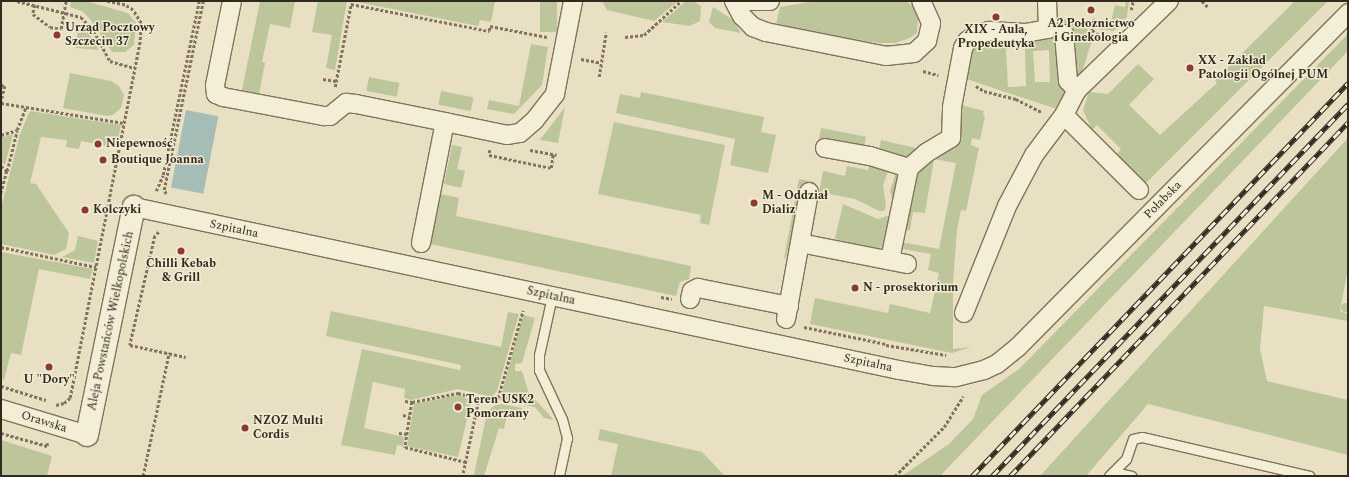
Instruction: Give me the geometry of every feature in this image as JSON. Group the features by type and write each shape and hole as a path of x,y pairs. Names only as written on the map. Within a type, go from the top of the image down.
{"street":[{"path":"232,1 216,86 216,94 223,97 316,115 330,116 346,103 507,135 520,133 548,105 555,94 573,1"},
{"path":"734,1 742,16 753,27 766,32 886,56 914,52 927,41 931,23 921,1"},
{"path":"745,1 770,1"},
{"path":"890,260 909,168 926,153 951,138 952,107 963,48 967,41 975,35 989,31 1025,33 1048,29 1047,1"},
{"path":"964,313 1006,206 1034,155 1061,118 1077,90 1169,1"},
{"name":"Połabska","path":"970,374 997,364 1018,347 1348,13"},
{"path":"1064,34 1068,81 1077,90"},
{"path":"1061,118 1139,190"},
{"path":"422,243 445,122"},
{"path":"825,148 870,156 909,168"},
{"path":"690,298 692,291 698,288 787,312 809,192"},
{"name":"Szpitalna","path":"134,207 881,366 934,376 970,374"},
{"name":"Aleja Powstańców Wielkopolskich","path":"87,435 134,207"},
{"path":"800,243 908,264"},
{"name":"Orawska","path":"1,409 87,435"}],"lane":[{"path":"552,296 539,355 539,370 562,419 568,438 560,476"},
{"path":"1111,474 1126,459 1133,439 1142,437 1310,476"},
{"path":"1111,474 1132,476"}],"path":[{"path":"17,1 81,16 94,31 110,61 136,68"},
{"path":"35,5 33,14 50,26 61,29 66,1"},
{"path":"73,386 136,68 141,23 129,7 106,1"},
{"path":"162,181 199,1"},
{"path":"172,195 164,190 203,1"},
{"path":"625,37 644,35 681,1"},
{"path":"1202,1 1208,7"},
{"path":"339,63 351,4 489,31 490,26 566,41"},
{"path":"1094,19 1092,30 1110,43"},
{"path":"599,77 606,33"},
{"path":"323,79 336,81"},
{"path":"974,84 984,91 1016,99 1061,118"},
{"path":"1,85 5,86 1,102 124,123"},
{"path":"335,88 342,90"},
{"path":"1,194 17,130 26,107"},
{"path":"1,135 17,130"},
{"path":"493,132 489,155 550,168 553,154"},
{"path":"539,152 557,155"},
{"path":"1,166 7,171"},
{"path":"167,233 159,232 155,236 130,345 186,357"},
{"path":"1,248 96,267"},
{"path":"515,308 548,314"},
{"path":"405,401 412,402 458,393 493,401 498,398 523,310"},
{"path":"881,366 886,344 952,356"},
{"path":"143,476 169,353"},
{"path":"895,476 944,427 962,401 970,374"},
{"path":"1,386 56,403"},
{"path":"463,473 479,398"},
{"path":"412,402 405,448 466,462"},
{"path":"403,415 410,417"},
{"path":"1,433 46,446"},
{"path":"399,433 407,434"}],"green space":[{"path":"71,1 85,1 128,13 136,23 134,45 125,52 112,52 90,19 82,11 70,7"},
{"path":"260,1 295,1 290,28 270,24 262,62 265,63 259,94 242,90"},
{"path":"318,1 347,1 335,70 326,68 332,35 312,32"},
{"path":"352,1 495,1 491,22 480,20 478,26"},
{"path":"540,1 557,1 557,32 540,32"},
{"path":"602,1 678,1 654,21 607,10"},
{"path":"686,1 693,1 701,6 700,21 690,26 662,22"},
{"path":"816,1 906,1 913,6 918,18 917,33 910,38 895,43 879,43 823,35 776,24 780,7"},
{"path":"1126,1 1129,1 1127,17 1121,26 1113,31 1098,29 1099,20 1111,22 1115,5 1125,7"},
{"path":"1295,1 1328,1 1146,183 1117,154 1121,149 1097,125 1092,130 1083,110 1089,92 1108,94 1138,64 1154,79 1129,105 1160,135 1217,83 1215,80"},
{"path":"713,7 733,20 741,33 715,28 709,22"},
{"path":"1059,18 1088,24 1087,32 1094,34 1082,72 1073,79"},
{"path":"78,30 88,32 99,50 75,48"},
{"path":"1348,34 1348,51 940,476 902,476 949,444 973,419 982,395 1019,369"},
{"path":"1059,38 1064,91 1062,105 1057,109 963,78 972,47 977,43","holes":["1025,47 1026,86 1008,87 1006,49","1049,50 1050,82 1035,82 1033,51"]},
{"path":"531,44 548,47 542,85 514,114 487,109 489,100 519,106"},
{"path":"70,73 111,81 119,86 124,95 121,108 113,115 107,116 63,108"},
{"path":"369,77 399,83 397,97 366,91"},
{"path":"441,91 473,97 471,111 438,105"},
{"path":"641,92 764,117 761,132 776,135 768,173 730,165 735,139 616,113 620,94 640,98"},
{"path":"957,104 984,111 983,115 985,116 980,140 972,138 971,145 979,148 966,211 961,210 957,229 953,283 953,349 971,347 952,353 810,324 815,298 888,313 890,304 930,313 939,273 928,270 931,254 903,249 901,242 939,249 956,163 934,159 925,213 913,212 910,230 903,229 914,171 950,144"},
{"path":"565,107 558,143 540,140"},
{"path":"30,111 121,125 116,148 81,141 79,149 66,147 67,140 41,137 30,183 36,184 69,233 66,249 54,255 1,244 1,208 20,134"},
{"path":"614,122 725,145 709,225 700,223 701,215 598,194"},
{"path":"821,128 866,137 863,152 818,144"},
{"path":"13,134 5,165 1,162 1,138"},
{"path":"1348,138 1348,268 1340,311 1348,314 1348,321 1264,306 1260,349 1267,381 1348,400 1348,455 1148,404 1086,476 1040,476"},
{"path":"881,140 916,148 913,155 892,158 878,154"},
{"path":"452,145 462,147 457,169 465,171 461,188 444,184"},
{"path":"870,162 890,167 883,185 886,206 884,211 879,211 855,199 819,192 823,171 845,176 847,166 868,170"},
{"path":"897,169 903,171 886,245 878,249 835,239 843,204 878,219 891,215 893,202 890,191"},
{"path":"799,179 815,182 813,191 802,189 786,258 784,258"},
{"path":"441,194 459,198 456,216 691,266 689,279 680,282 676,296 430,244"},
{"path":"78,236 98,241 94,263 62,257 75,250"},
{"path":"1,252 93,269 90,279 39,269 21,355 11,353 4,380 1,379"},
{"path":"1345,302 1350,307 1345,312 1340,307"},
{"path":"331,311 501,347 508,312 519,314 497,391 492,397 458,389 411,400 404,398 405,389 373,382 364,428 404,437 403,446 397,445 395,455 341,445 362,349 460,370 461,365 326,336"},
{"path":"523,315 535,318 522,363 515,364 515,371 522,371 529,393 554,420 544,418 535,407 500,400"},
{"path":"459,395 472,398 458,457 407,446 414,404"},
{"path":"501,404 522,408 521,413 508,411 504,429 499,428 484,476 474,475 487,412 495,405"},
{"path":"600,429 702,452 725,476 611,476 618,444 598,440"},
{"path":"1,440 52,456 47,476 1,476"}],"water":[{"path":"186,110 218,116 203,194 171,188"}],"railway":[{"path":"972,476 1348,83"},
{"path":"992,476 1348,104"},
{"path":"1010,476 1348,122"}],"place":[{"name":"A2 Połoznictwo i Ginekologia","path":"1091,10"},
{"name":"XIX - Aula, Propedeutyka","path":"996,17"},
{"name":"Urząd Pocztowy Szczecin 37","path":"57,35"},
{"name":"XX - Zakład Patologii Ogólnej PUM","path":"1190,68"},
{"name":"Niepewność","path":"98,144"},
{"name":"Boutique Joanna","path":"103,160"},
{"name":"M - Oddział Dializ","path":"754,203"},
{"name":"Kolczyki","path":"85,210"},
{"name":"Chilli Kebab & Grill","path":"181,251"},
{"name":"N - prosektorium","path":"855,288"},
{"name":"U \"Dory\"","path":"49,367"},
{"name":"Teren USK2 Pomorzany","path":"458,407"},
{"name":"NZOZ Multi Cordis","path":"245,428"}]}
